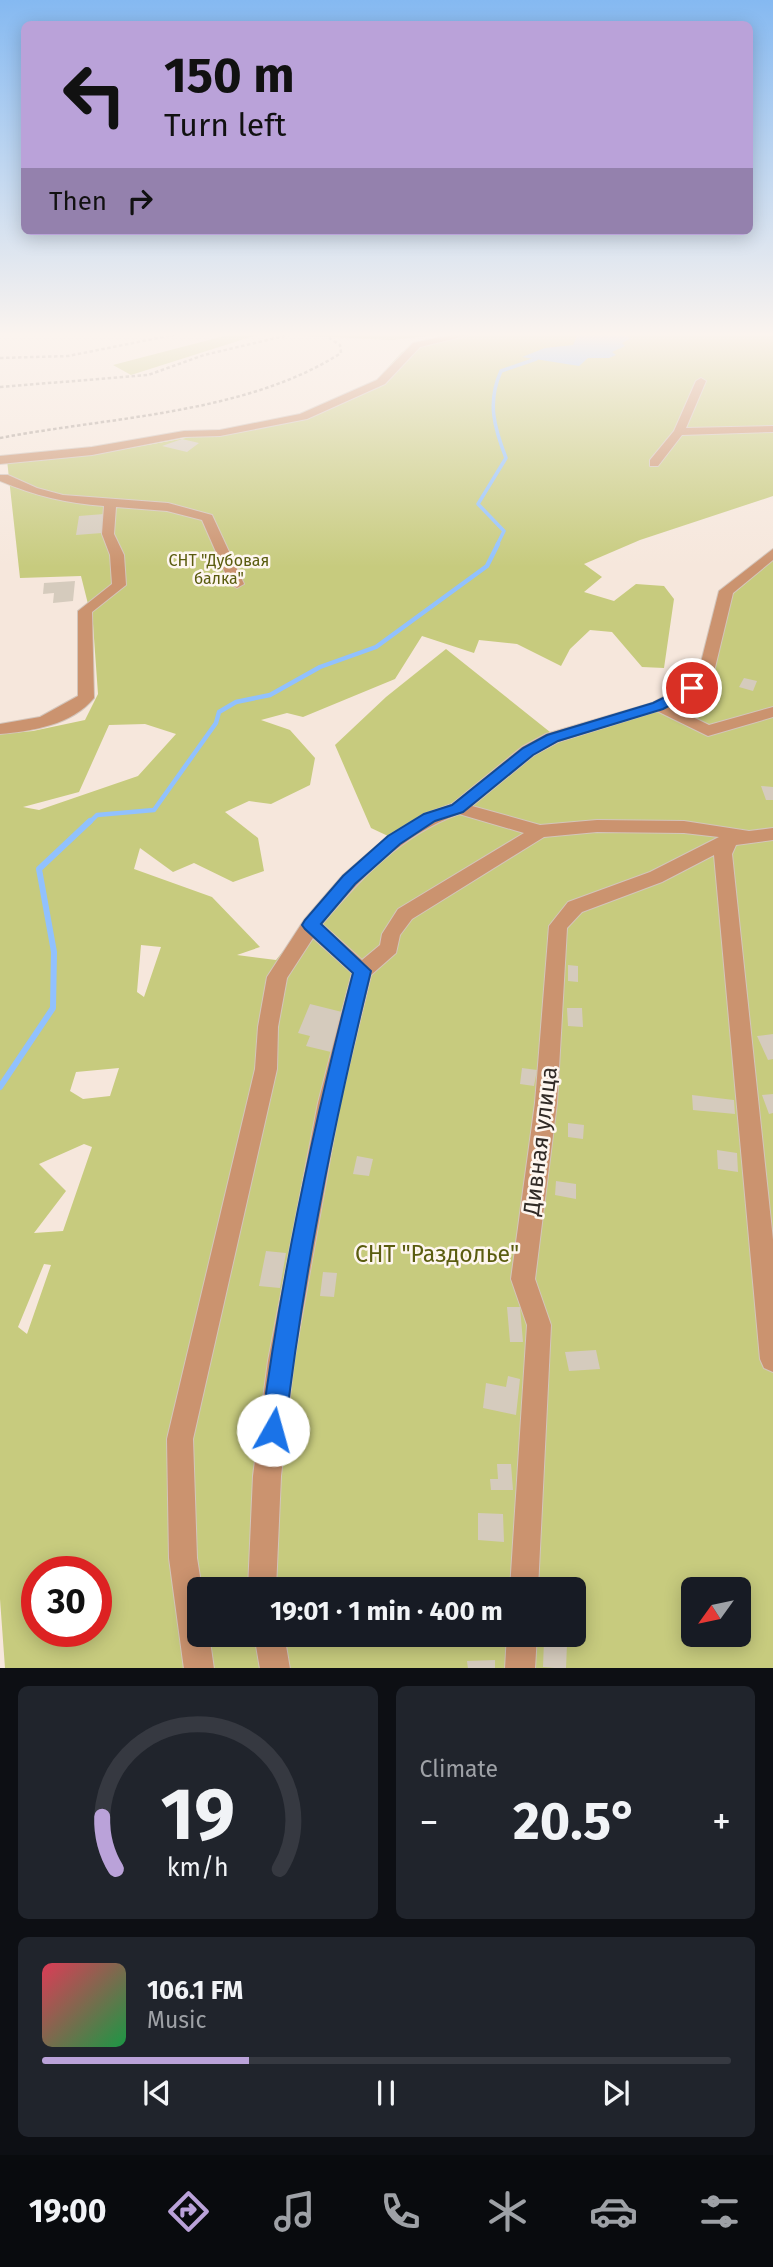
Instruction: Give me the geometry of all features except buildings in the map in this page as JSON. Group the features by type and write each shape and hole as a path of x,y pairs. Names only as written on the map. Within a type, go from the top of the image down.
{"street":[{"path":"237,584 207,518 168,507 63,499 2,484 0,460 92,451 184,434 220,433 303,417 316,412"},
{"path":"654,463 680,432 688,412"},
{"path":"680,432 773,429"},
{"path":"0,729 31,726 57,717 70,712 86,698 85,611 119,585 117,555 108,534 110,503"},
{"path":"199,1668 183,1558 180,1439 266,1069 268,1027 277,977 311,925 349,880 394,840 430,818 457,808 528,751 552,738 658,706 704,680 726,591 773,553"},
{"path":"658,706 708,731 773,712"},
{"path":"457,808 540,831 597,826 684,827 740,838 773,834"},
{"path":"263,1577 267,1476 281,1361 329,1103 362,971 389,948 391,934 405,914 540,831"},
{"path":"740,838 723,853 773,1359"},
{"name":"Дивная улица","path":"525,1577 539,1325 523,1279 546,1103 558,926 575,907 656,877 740,838"},
{"path":"311,925 362,971"},
{"path":"272,1647 275,1668"},
{"path":"520,1668 521,1647"}],"path":[{"path":"0,438 65,425 157,412"}],"green space":[{"name":"СНТ \"Раздолье\"","path":"320,412 773,412 773,496 640,540 584,564 602,577 584,592 614,601 636,584 664,586 674,599 664,668 642,667 612,632 590,630 570,649 561,666 517,644 479,640 474,653 422,636 395,679 303,717 287,713 261,720 290,730 315,758 310,785 271,804 249,801 225,812 258,838 264,871 233,882 194,863 173,872 140,848 134,869 212,897 260,947 237,955 276,960 344,876 388,836 371,828 335,745 386,697 446,649 560,740 658,710 707,686 733,594 773,560 773,1668 5,1668 0,1599 0,734 33,731 85,720 98,694 93,624 81,576 20,578 7,460 125,449","holes":["145,724 176,734 138,776 39,810 23,807 79,792 109,725","141,945 161,947 144,997 137,992","119,1068 110,1096 83,1099 70,1091 76,1072","84,1144 92,1147 63,1231 34,1233 66,1191 39,1164","44,1264 51,1265 27,1334 18,1327"]}],"waterway":[{"path":"494,412 495,425 506,458 478,504 504,531 497,545"},
{"path":"89,823 97,815 154,810 216,723 219,712 236,702 270,695 320,667 376,647 487,566 498,544"},
{"path":"0,1087 53,1008 54,952 39,869 90,821"}],"route":[{"path":"273,1430 281,1361 329,1103 362,971 311,925 349,880 394,840 430,818 457,808 528,751 552,738 658,706 692,688"}],"park label":[{"name":"СНТ \"Дубовая балка\"","path":"219,569"}]}
